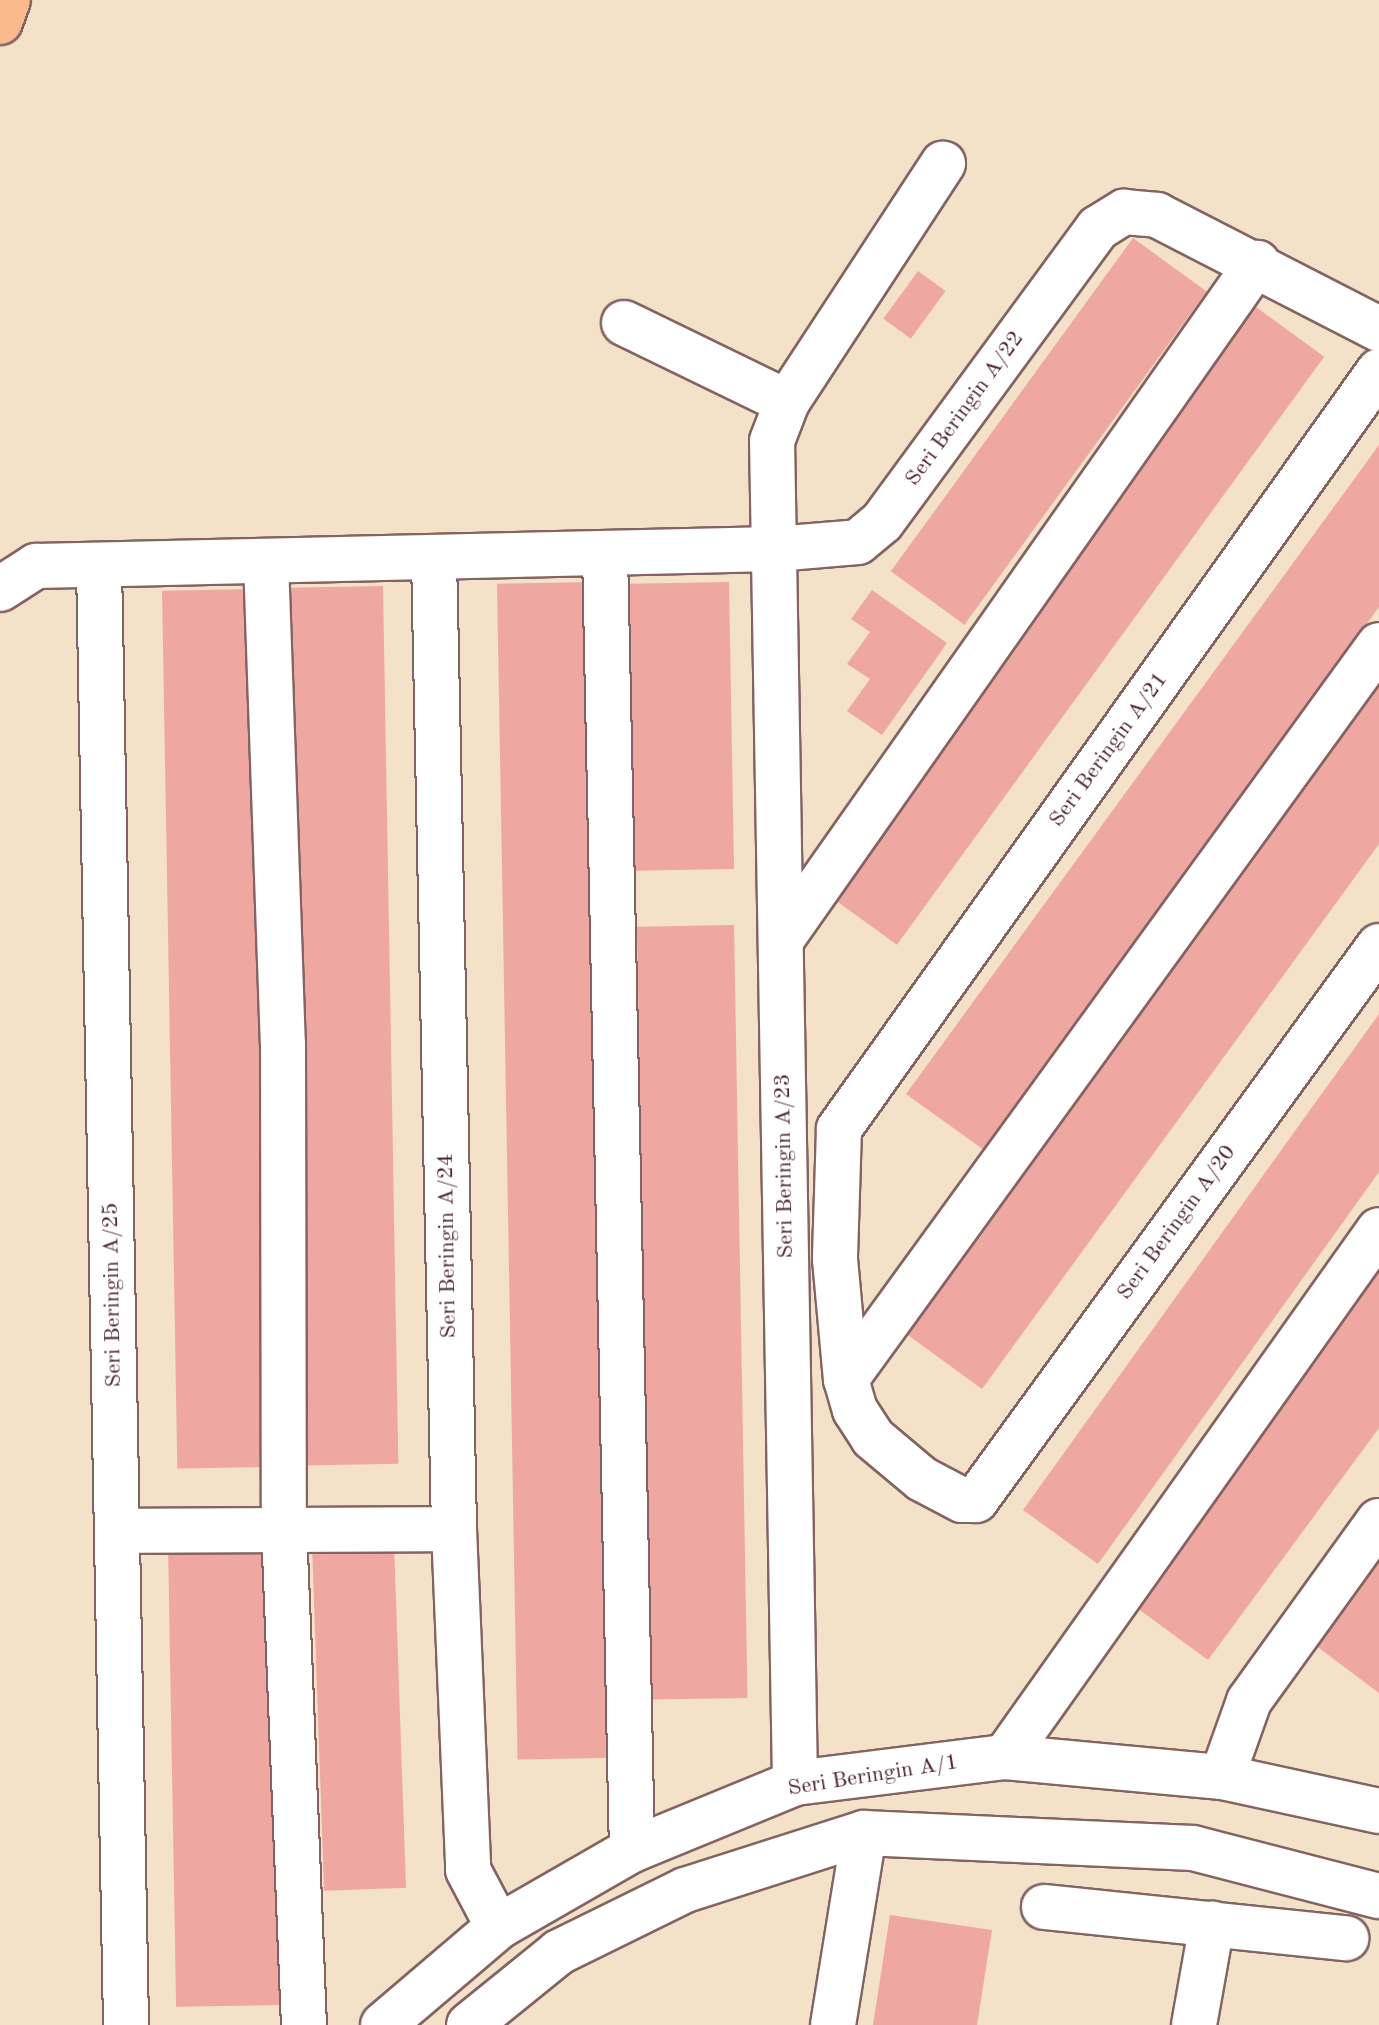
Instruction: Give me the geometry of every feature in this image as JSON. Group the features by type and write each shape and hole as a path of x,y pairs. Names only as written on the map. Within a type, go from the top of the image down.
{"main road":[{"path":"0,22 8,0"}],"street":[{"name":"Seri Beringin A/23","path":"795,1783 772,441 787,402 943,164"},
{"name":"Seri Beringin A/22","path":"18,555 99,565 775,549 858,542 882,522 1098,228 1124,212 1157,215 1257,263"},
{"path":"781,940 1257,263 1379,329"},
{"path":"624,323 787,402"},
{"name":"Seri Beringin A/21","path":"846,1379 835,1259 839,1129 1379,371"},
{"path":"605,553 632,1850"},
{"path":"0,589 18,555"},
{"name":"Seri Beringin A/24","path":"434,557 454,1529 468,1870 498,1927"},
{"path":"266,561 283,1044 284,1528 304,2025"},
{"name":"Seri Beringin A/25","path":"99,565 126,2025"},
{"path":"846,1379 1379,645"},
{"name":"Seri Beringin A/20","path":"846,1379 855,1410 873,1438 922,1479 962,1500 976,1500 1379,946"},
{"path":"1005,1757 1379,1230"},
{"path":"1222,1777 1249,1701 1379,1521"},
{"path":"117,1531 454,1529"},
{"name":"Seri Beringin A/1","path":"383,2025 498,1927 632,1850 795,1783 1005,1757 1222,1777 1379,1811"},
{"path":"469,2025 559,1952 685,1890 864,1833 1193,1848 1379,1896"},
{"path":"833,2025 864,1833"},
{"path":"1044,1907 1346,1938"},
{"path":"1194,2025 1212,1924"}],"building":[{"path":"1133,238 1207,291 964,625 891,571"},
{"path":"918,271 946,291 911,339 883,319"},
{"path":"1249,302 1324,357 897,945 822,890"},
{"path":"1379,445 1379,607 984,1150 906,1094"},
{"path":"596,582 617,1758 518,1760 497,584"},
{"path":"729,582 734,869 634,871 629,584"},
{"path":"383,586 398,1464 303,1466 288,588"},
{"path":"257,589 272,1467 177,1469 162,591"},
{"path":"872,590 947,643 882,735 847,711 870,679 847,664 870,632 851,619"},
{"path":"1379,676 1379,844 982,1389 901,1330"},
{"path":"734,925 747,1698 651,1700 637,927"},
{"path":"1379,1014 1379,1172 1098,1564 1023,1510"},
{"path":"1379,1249 1379,1428 1208,1660 1122,1597"},
{"path":"276,1541 284,2005 176,2007 168,1543"},
{"path":"394,1543 406,1888 324,1891 312,1546"},
{"path":"1379,1557 1379,1693 1315,1645"},
{"path":"890,1915 992,1930 977,2025 873,2025"}]}
